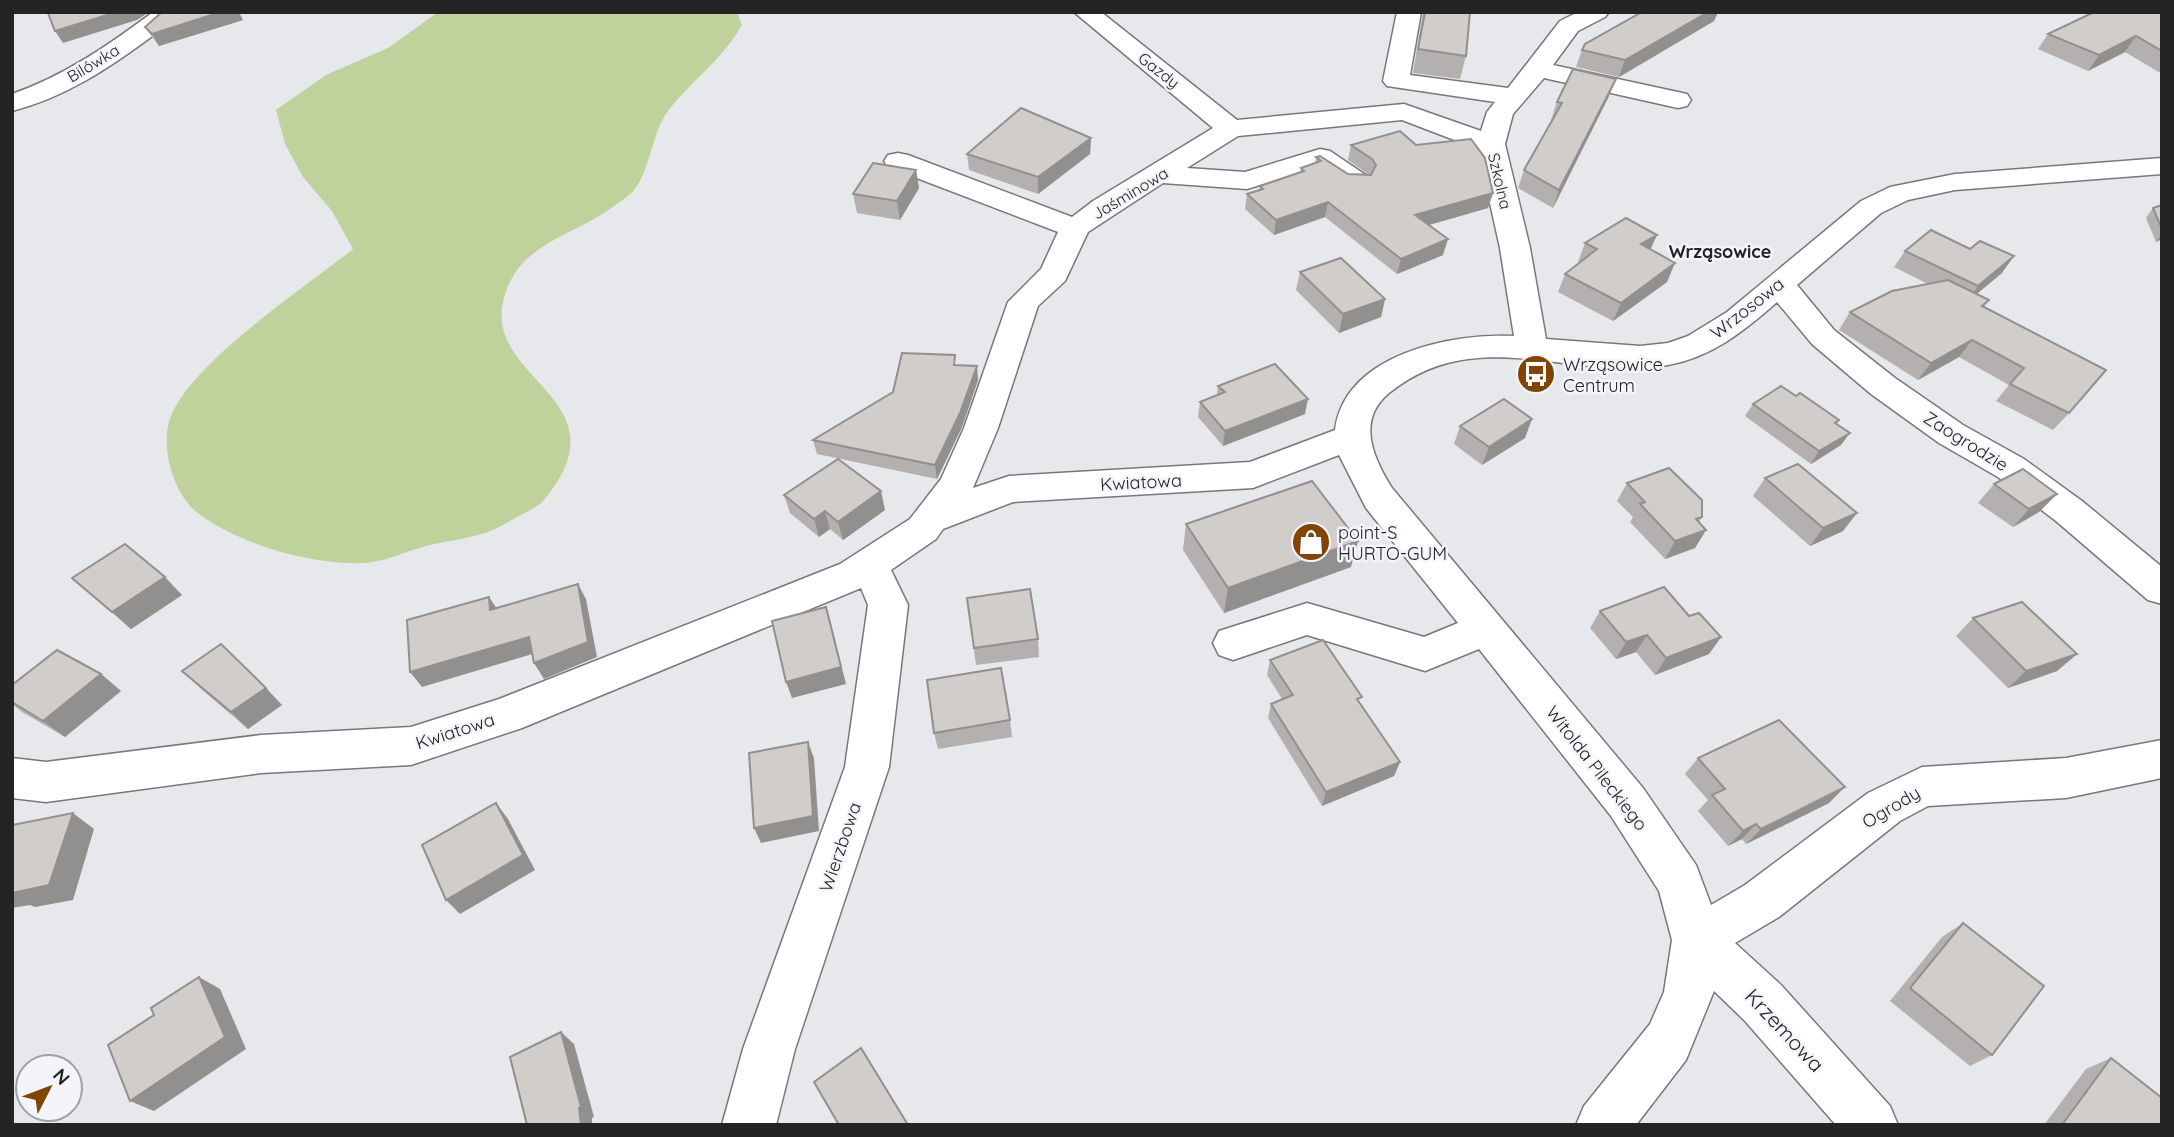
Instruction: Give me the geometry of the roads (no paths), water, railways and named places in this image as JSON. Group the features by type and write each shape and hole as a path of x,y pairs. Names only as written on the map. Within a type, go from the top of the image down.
{"street":[{"name":"Bilówka","path":"12,103 35,96 106,59 168,12"},
{"name":"Gazdy","path":"1086,12 1231,129"},
{"path":"1409,12 1396,81 1514,97"},
{"name":"Szkolna","path":"1532,349 1515,248 1491,144 1500,112 1538,69 1569,26 1597,12"},
{"path":"1538,69 1678,100"},
{"name":"Jaśminowa","path":"870,565 923,529 957,485 981,428 1024,302 1054,274 1075,228 1103,207 1231,129 1404,112 1491,144"},
{"path":"1161,174 1247,181 1320,157 1357,182"},
{"path":"898,161 1075,228"},
{"name":"Wrzosowa","path":"1351,437 1354,415 1364,397 1395,371 1442,350 1465,347 1532,349 1634,358 1687,351 1715,337 1871,207 1900,193 1955,182 2162,166"},
{"name":"Zaogrodzie","path":"1779,284 1823,337 1883,386 1951,434 2021,475 2070,511 2162,589"},
{"name":"Kwiatowa","path":"930,519 1009,489 1254,475 1351,437"},
{"name":"Witolda Pileckiego","path":"1351,437 1364,475 1379,498 1627,803 1679,881 1696,940 1689,994 1668,1042 1603,1125"},
{"name":"Kwiatowa","path":"12,778 46,782 261,754 411,746 507,715 855,575 870,565"},
{"name":"Wierzbowa","path":"749,1125 769,1049 867,767 888,605 870,565"},
{"path":"1233,643 1307,619 1425,654 1486,629"},
{"name":"Ogrody","path":"1696,940 1762,901 1884,807 1922,787 2066,778 2162,759"},
{"name":"Krzemowa","path":"1696,940 1763,1003 1871,1125"}],"place":[{"name":"Wrząsowice Centrum","path":"1536,374"},
{"name":"point-S HURTO-GUM","path":"1311,542"}],"district":[{"name":"Wrząsowice","path":"1720,251"}]}
